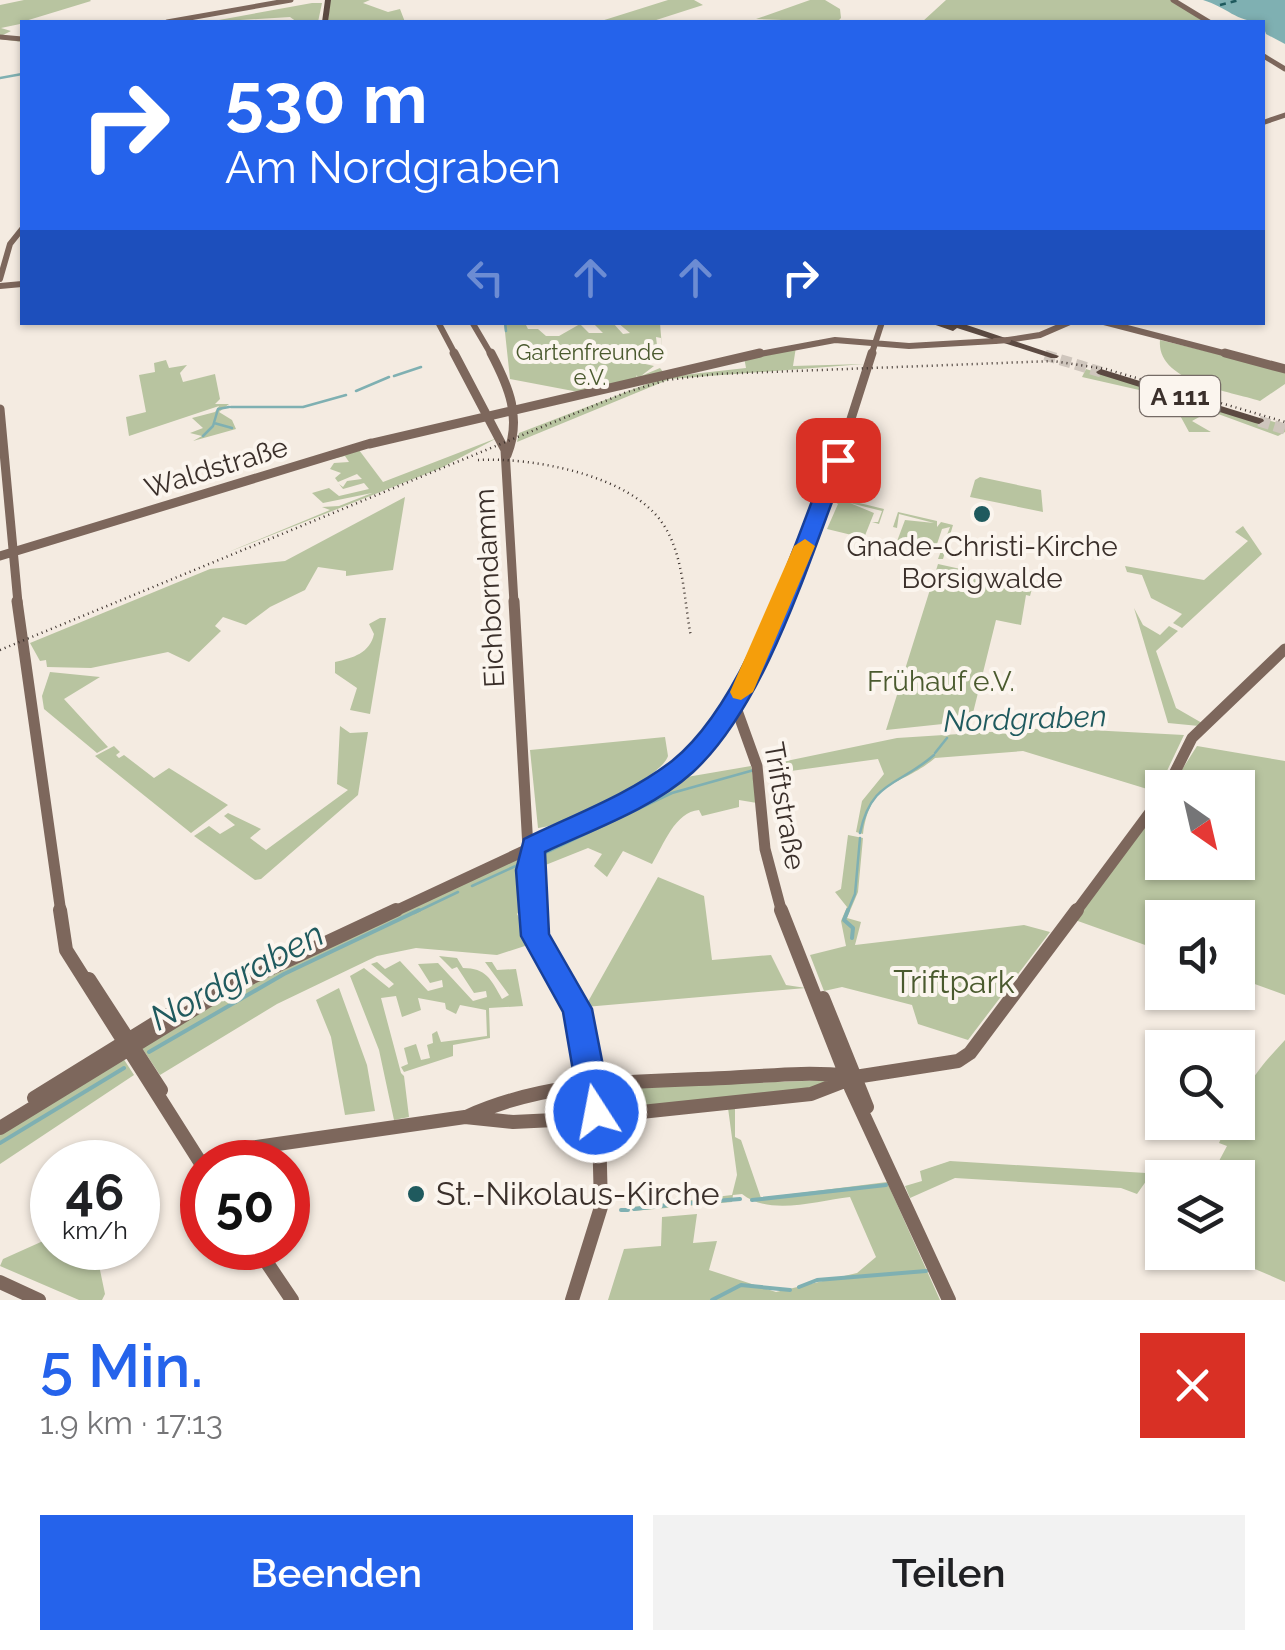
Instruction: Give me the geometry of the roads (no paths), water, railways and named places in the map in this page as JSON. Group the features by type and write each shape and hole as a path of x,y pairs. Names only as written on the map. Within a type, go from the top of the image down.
{"highway":[{"path":"954,325 1050,355"},
{"name":"A 111","path":"1105,372 1259,420"}],"main road":[{"path":"181,20 294,0"},
{"path":"1173,0 1207,20"},
{"path":"0,269 3,255 20,230"},
{"path":"3,255 0,282 18,284"},
{"name":"Eichborndamm","path":"440,325 506,456 524,847 530,866 535,936 577,1009 597,1117 601,1206 572,1300"},
{"path":"474,325 502,376 514,412 514,435 506,456"},
{"path":"0,1124 127,1043 227,989 440,885 629,802 679,769 734,700 750,671 823,504 864,386 879,325"},
{"name":"Waldstraße","path":"7,556 369,444 780,348 833,340 921,346 1008,340 1040,335 1063,325"},
{"path":"1115,325 1285,368"},
{"path":"1124,325 1285,368"},
{"path":"1238,357 1250,358"},
{"path":"0,409 7,556 22,648 29,660 72,949 190,1140"},
{"path":"1177,770 1192,742 1285,649"},
{"name":"Triftstraße","path":"734,700 764,766 778,882 831,1028 843,1078 878,1144 949,1300"},
{"path":"524,847 665,772 720,718"},
{"path":"465,1117 509,1098 590,1087 843,1078 965,1058 1145,819"},
{"name":"Eichborndamm","path":"524,847 533,822"},
{"path":"305,1140 465,1117 512,1122 597,1117 811,1094 843,1078"},
{"path":"275,1270 295,1300"},
{"path":"0,1282 38,1300"}],"water":[{"path":"1203,0 1285,0 1285,44 1266,34 1265,20 1245,20"}],"waterway":[{"path":"0,78 20,74"},
{"path":"505,325 506,331"},
{"path":"394,376 421,367"},
{"path":"356,391 389,377"},
{"path":"231,407 303,407 346,395"},
{"path":"203,436 213,426 218,409 229,407"},
{"path":"214,423 232,428"},
{"path":"935,753 947,738"},
{"path":"860,833 879,793 934,755"},
{"name":"Nordgraben","path":"539,856 672,793 754,770"},
{"path":"847,913 855,894 860,838"},
{"name":"Nordgraben","path":"472,886 520,864"},
{"name":"Nordgraben","path":"414,913 458,892"},
{"name":"Nordgraben","path":"149,1052 284,974 419,910"},
{"path":"848,910 844,920 853,928 852,938"},
{"name":"Nordgraben","path":"0,1143 124,1068"},
{"path":"752,1200 886,1185"},
{"path":"678,1204 740,1199"},
{"path":"634,1209 669,1205"},
{"path":"621,1210 628,1210"},
{"path":"799,1287 817,1280 926,1271"},
{"path":"712,1300 741,1285 790,1290"}],"tunnel":[{"path":"1045,355 1101,372"},
{"path":"1259,421 1285,429"}],"railway":[{"path":"0,650 627,392 667,380 717,374 1053,361 1106,369 1285,422"},
{"path":"478,460 525,462 579,472 605,481 648,507 663,524 675,550 691,637"}],"place":[{"name":"Gnade-Christi-Kirche Borsigwalde","path":"982,514"},
{"name":"St.-Nikolaus-Kirche","path":"416,1194"}],"park label":[{"name":"Gartenfreunde e.V.","path":"590,365"},
{"name":"Frühauf e.V.","path":"941,681"},
{"name":"Triftpark","path":"954,982"}]}
